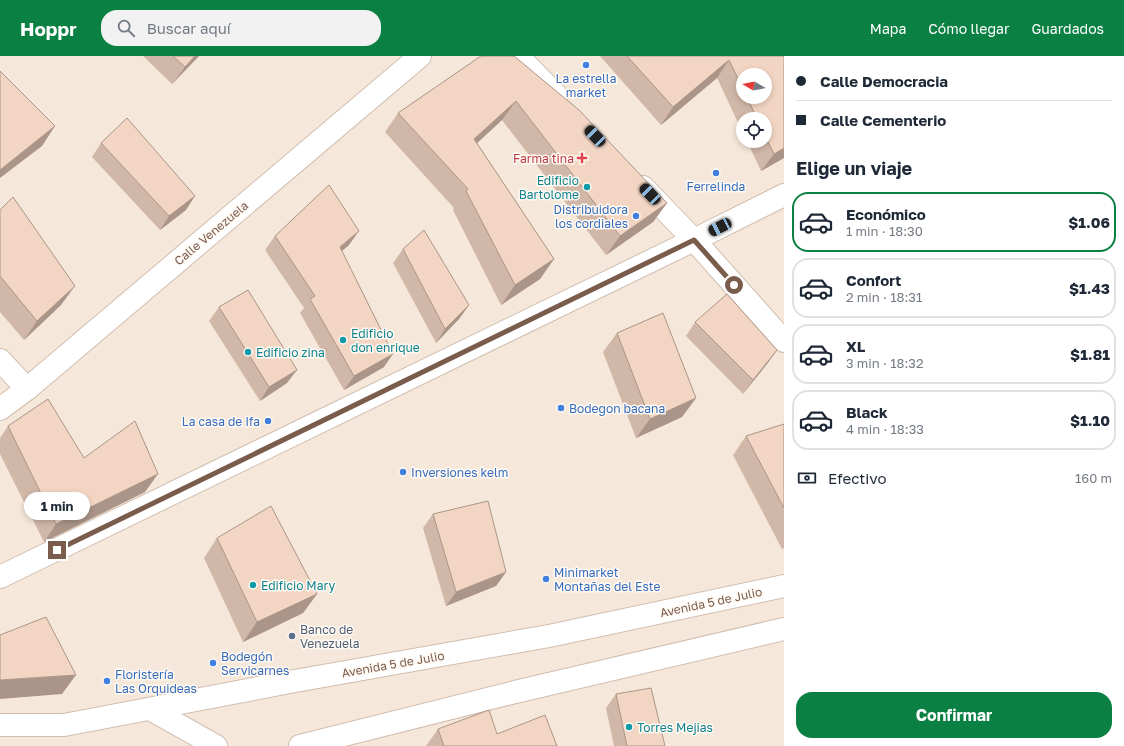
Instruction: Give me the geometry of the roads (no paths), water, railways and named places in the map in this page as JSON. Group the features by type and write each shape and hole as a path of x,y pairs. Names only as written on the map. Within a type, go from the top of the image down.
{"street":[{"name":"Calle Venezuela","path":"0,409 27,389 420,56"},
{"path":"518,56 568,108"},
{"path":"628,171 694,240 784,341"},
{"path":"0,577 784,195"},
{"path":"0,360 27,389"},
{"name":"Avenida 5 de Julio","path":"0,725 64,725 295,681 549,636 784,586"},
{"path":"300,746 515,692 784,628"},
{"path":"150,709 216,746"}],"place":[{"name":"La estrella market","path":"586,65"},
{"name":"Farma tina","path":"582,158"},
{"name":"Ferrelinda","path":"716,173"},
{"name":"Edificio Bartolome","path":"587,187"},
{"name":"Distribuidora los cordiales","path":"636,216"},
{"name":"Edificio don enrique","path":"343,340"},
{"name":"Edificio zina","path":"248,352"},
{"name":"Bodegon bacana","path":"561,408"},
{"name":"La casa de Ifa","path":"268,421"},
{"name":"Inversiones kelm","path":"403,472"},
{"name":"Minimarket Montañas del Este","path":"546,579"},
{"name":"Edificio Mary","path":"253,585"},
{"name":"Banco de Venezuela","path":"292,636"},
{"name":"Bodegón Servicarnes","path":"213,663"},
{"name":"Floristería Las Orquideas","path":"107,681"},
{"name":"Torres Mejias","path":"629,727"}]}
